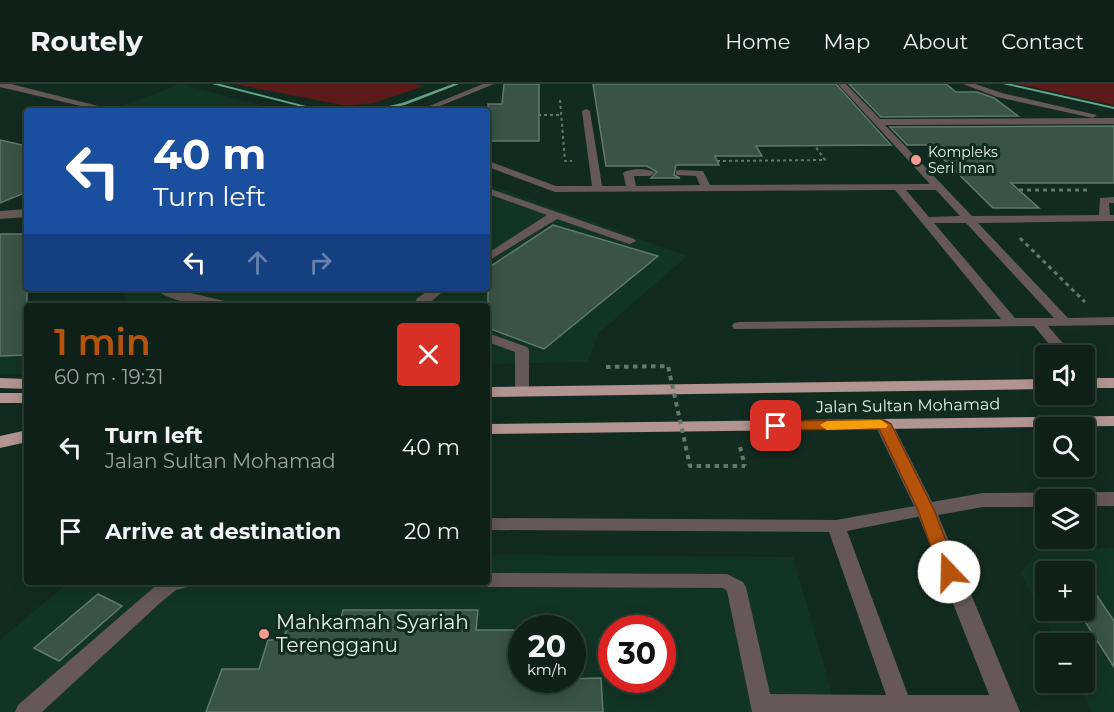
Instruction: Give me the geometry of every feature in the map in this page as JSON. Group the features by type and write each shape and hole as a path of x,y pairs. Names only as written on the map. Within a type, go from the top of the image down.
{"highway":[{"path":"1095,381 1114,383"},
{"path":"0,383 24,384"},
{"name":"Jalan Sultan Mohamad","path":"490,392 1035,384"},
{"path":"0,398 24,398"},
{"name":"Jalan Sultan Mohamad","path":"490,429 1114,421"},
{"path":"0,434 24,435"},
{"path":"0,442 24,436"}],"street":[{"path":"0,84 98,108"},
{"path":"0,215 24,213"},
{"path":"884,424 926,510 1006,709"},
{"path":"1095,499 1114,499"},
{"path":"926,510 983,500 1035,500"}],"lane":[{"path":"430,108 490,84"},
{"path":"842,84 1065,322"},
{"path":"967,84 999,95 1114,120"},
{"path":"989,84 1014,93 1114,113"},
{"path":"586,111 597,189"},
{"path":"878,123 1114,120"},
{"path":"490,165 555,189 939,187"},
{"path":"678,172 700,172 706,188"},
{"path":"632,189 628,173 650,173"},
{"path":"898,187 1012,323"},
{"path":"490,192 630,241"},
{"path":"926,220 1110,219 1104,200 1114,200"},
{"path":"490,257 555,215"},
{"path":"165,291 214,303"},
{"path":"421,303 437,291"},
{"path":"1038,322 1058,345"},
{"path":"739,326 1109,322"},
{"path":"490,338 522,350 522,391"},
{"path":"490,524 836,526 926,510"},
{"path":"836,526 901,708"},
{"path":"490,580 727,581 736,587 762,708 1006,709"},
{"path":"26,712 170,585"}],"path":[{"path":"538,115 561,115"},
{"path":"717,160 825,160 815,146"},
{"path":"1019,190 1094,190"},
{"path":"1084,200 1085,190"},
{"path":"1001,219 1109,322"},
{"path":"606,367 668,366 690,466 745,466"}],"shaded area":[{"path":"181,84 270,108 115,108"},
{"path":"235,84 415,84 424,86 374,103 347,106"},
{"path":"1018,84 1114,84 1114,105"},
{"path":"490,185 687,256 600,332 587,362 490,364 490,303 128,303 122,291 490,291"},
{"path":"0,306 24,306 24,374 0,374"},
{"path":"1114,548 1114,712 1092,712 1082,693 1095,693 1095,633 1052,633 1046,621 1095,621 1095,561 1035,561 1035,600 1021,573 1038,550"},
{"name":"Mahkamah Syariah Terengganu","path":"490,555 793,557 837,712 0,712 0,640 65,585 490,585"}],"building":[{"path":"504,84 539,84 539,141 490,141 488,104 502,104"},
{"path":"593,84 836,84 891,145 756,146 762,156 715,156 719,165 676,165 674,175 680,178 651,178 657,172 647,166 606,166"},
{"path":"849,84 946,84 956,92 977,92 994,98 1018,116 881,117"},
{"path":"1114,126 1114,183 1011,183 1039,208 993,208 929,145 907,145 890,127"},
{"path":"0,140 24,145 24,193 0,203"},
{"path":"553,225 658,256 544,349 490,329 488,291 490,291 490,267"},
{"path":"0,234 24,234 24,291 27,291 27,303 24,303 24,355 0,356"},
{"path":"1095,592 1114,621 1114,667 1095,637 1095,633 1092,633 1085,621 1095,621"},
{"path":"98,594 122,606 59,661 34,648"},
{"path":"343,610 478,610 476,630 508,630 508,693 586,693 586,678 598,678 598,693 602,693 603,712 206,712 222,669 259,669 268,640 283,640 287,628 338,629"}],"waterway":[{"path":"214,84 310,108"},
{"path":"384,108 403,104 457,84"},
{"path":"1005,84 1114,108"}],"slow traffic":[{"path":"827,425 881,425"}],"place":[{"name":"Kompleks Seri Iman","path":"916,160"},
{"name":"Mahkamah Syariah Terengganu","path":"264,634"}],"route":[{"path":"776,426 884,424 926,510 949,572"}]}
